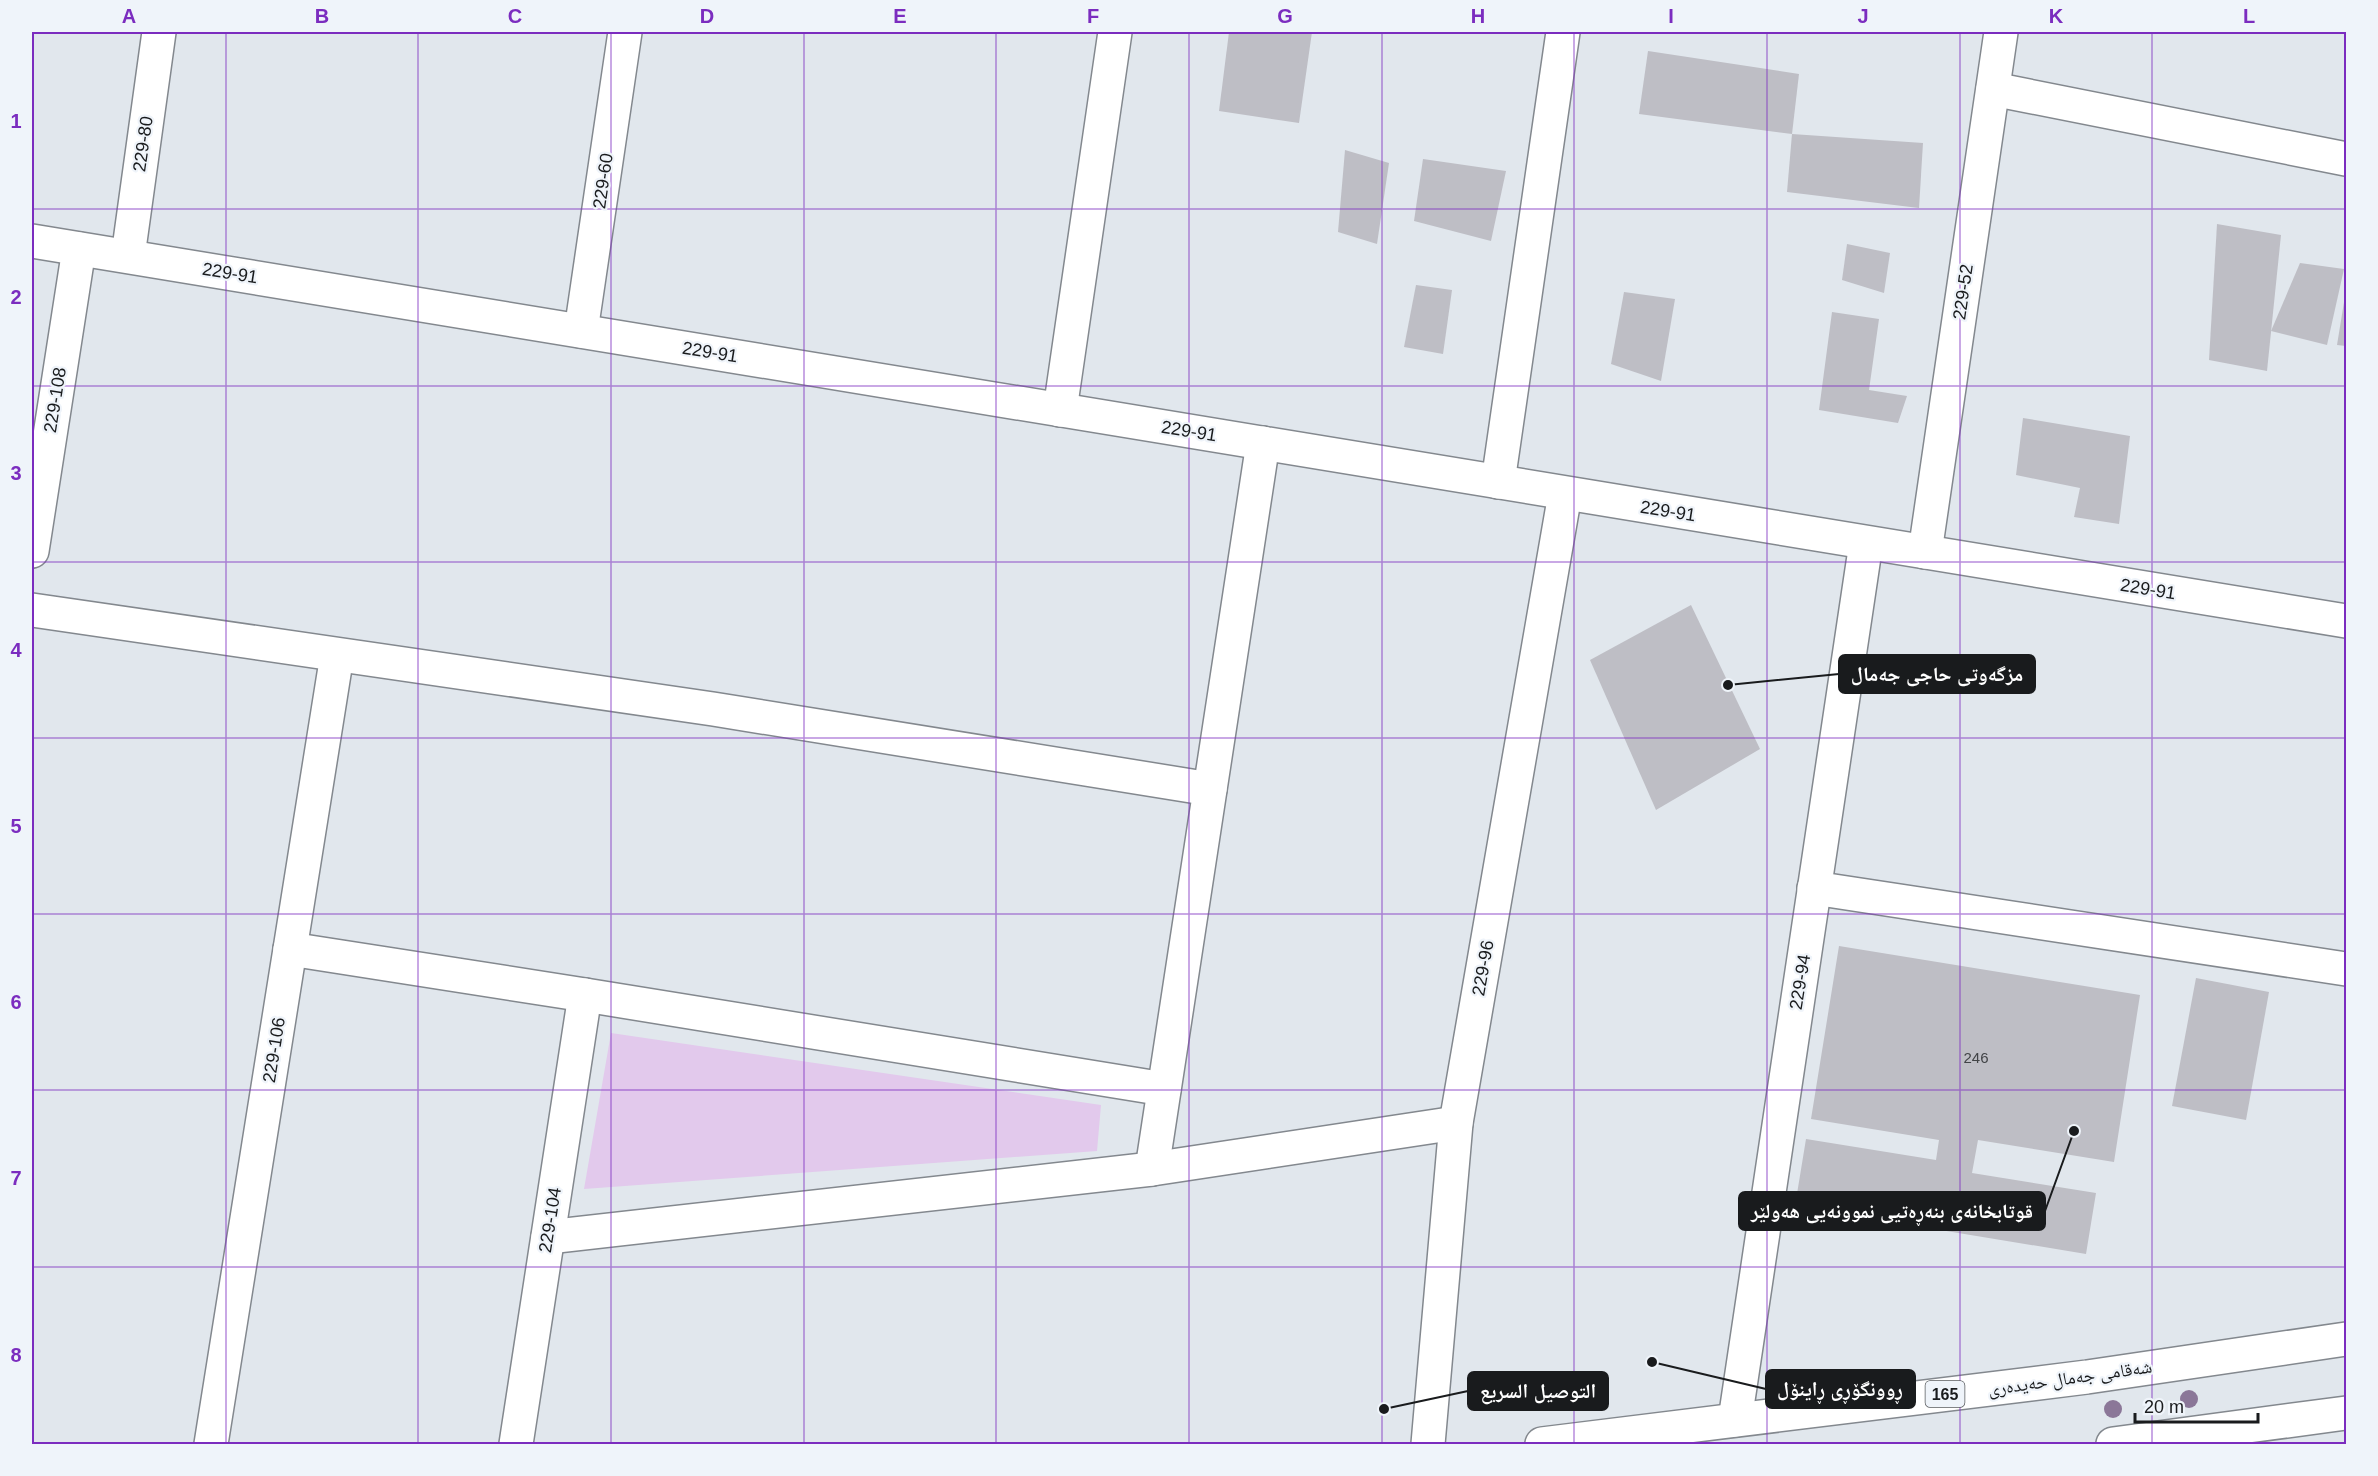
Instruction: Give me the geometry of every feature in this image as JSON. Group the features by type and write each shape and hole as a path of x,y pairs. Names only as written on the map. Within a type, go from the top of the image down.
{"street":[{"name":"229-80","path":"128,256 159,32"},
{"name":"229-60","path":"581,331 625,32"},
{"path":"1060,410 1115,32"},
{"path":"1498,482 1563,32"},
{"name":"229-52","path":"1925,552 2001,32"},
{"path":"1993,89 2346,159"},
{"name":"229-91","path":"32,241 1263,443 1565,495 2346,621"},
{"name":"229-108","path":"32,551 80,249"},
{"path":"1152,1169 1263,443"},
{"name":"229-96","path":"1428,1444 1456,1124 1565,495"},
{"name":"229-94","path":"1735,1420 1866,543"},
{"path":"32,610 725,711 1210,789"},
{"name":"229-106","path":"211,1444 337,655"},
{"path":"1814,888 2346,969"},
{"path":"290,949 1164,1089"},
{"name":"229-104","path":"516,1444 585,995"},
{"path":"548,1237 1152,1169 1456,1124"},
{"name":"شەقامی جەمال حەیدەری","path":"1542,1444 2087,1377 2346,1339"},
{"path":"2113,1444 2346,1413"}],"shaded area":[{"path":"611,1033 1101,1105 1097,1151 584,1189"}],"building":[{"path":"1229,32 1312,32 1299,123 1219,111"},
{"path":"1648,51 1799,74 1792,134 1639,114"},
{"path":"1792,134 1923,143 1919,208 1787,192"},
{"path":"1345,150 1389,163 1377,244 1338,232"},
{"path":"1423,159 1506,171 1491,241 1414,221"},
{"path":"2217,224 2281,235 2267,371 2209,360"},
{"path":"1847,244 1890,253 1884,293 1842,280"},
{"path":"2300,263 2344,269 2327,345 2271,331"},
{"path":"1416,285 1452,290 1443,354 1404,347"},
{"path":"1624,292 1675,299 1661,381 1611,364"},
{"path":"2346,296 2346,346 2337,345"},
{"path":"1832,312 1879,319 1869,390 1907,396 1898,423 1819,410"},
{"path":"2023,418 2130,436 2119,524 2074,517 2080,488 2016,475"},
{"path":"1691,605 1760,749 1656,810 1590,660"},
{"path":"1839,946 2140,995 2114,1162 1978,1140 1972,1173 2096,1193 2086,1254 1795,1206 1806,1139 1936,1160 1939,1140 1811,1119"},
{"path":"2196,978 2269,992 2246,1120 2172,1106"}],"place":[{"name":"مزگەوتی حاجی جەمال","path":"1728,685"},
{"name":"قوتابخانەی بنەڕەتیی نموونەیی هەولێر","path":"2074,1131"},
{"name":"ڕوونگۆڕی ڕاینۆل","path":"1652,1362"},
{"name":"التوصيل السريع","path":"1384,1409"}]}
